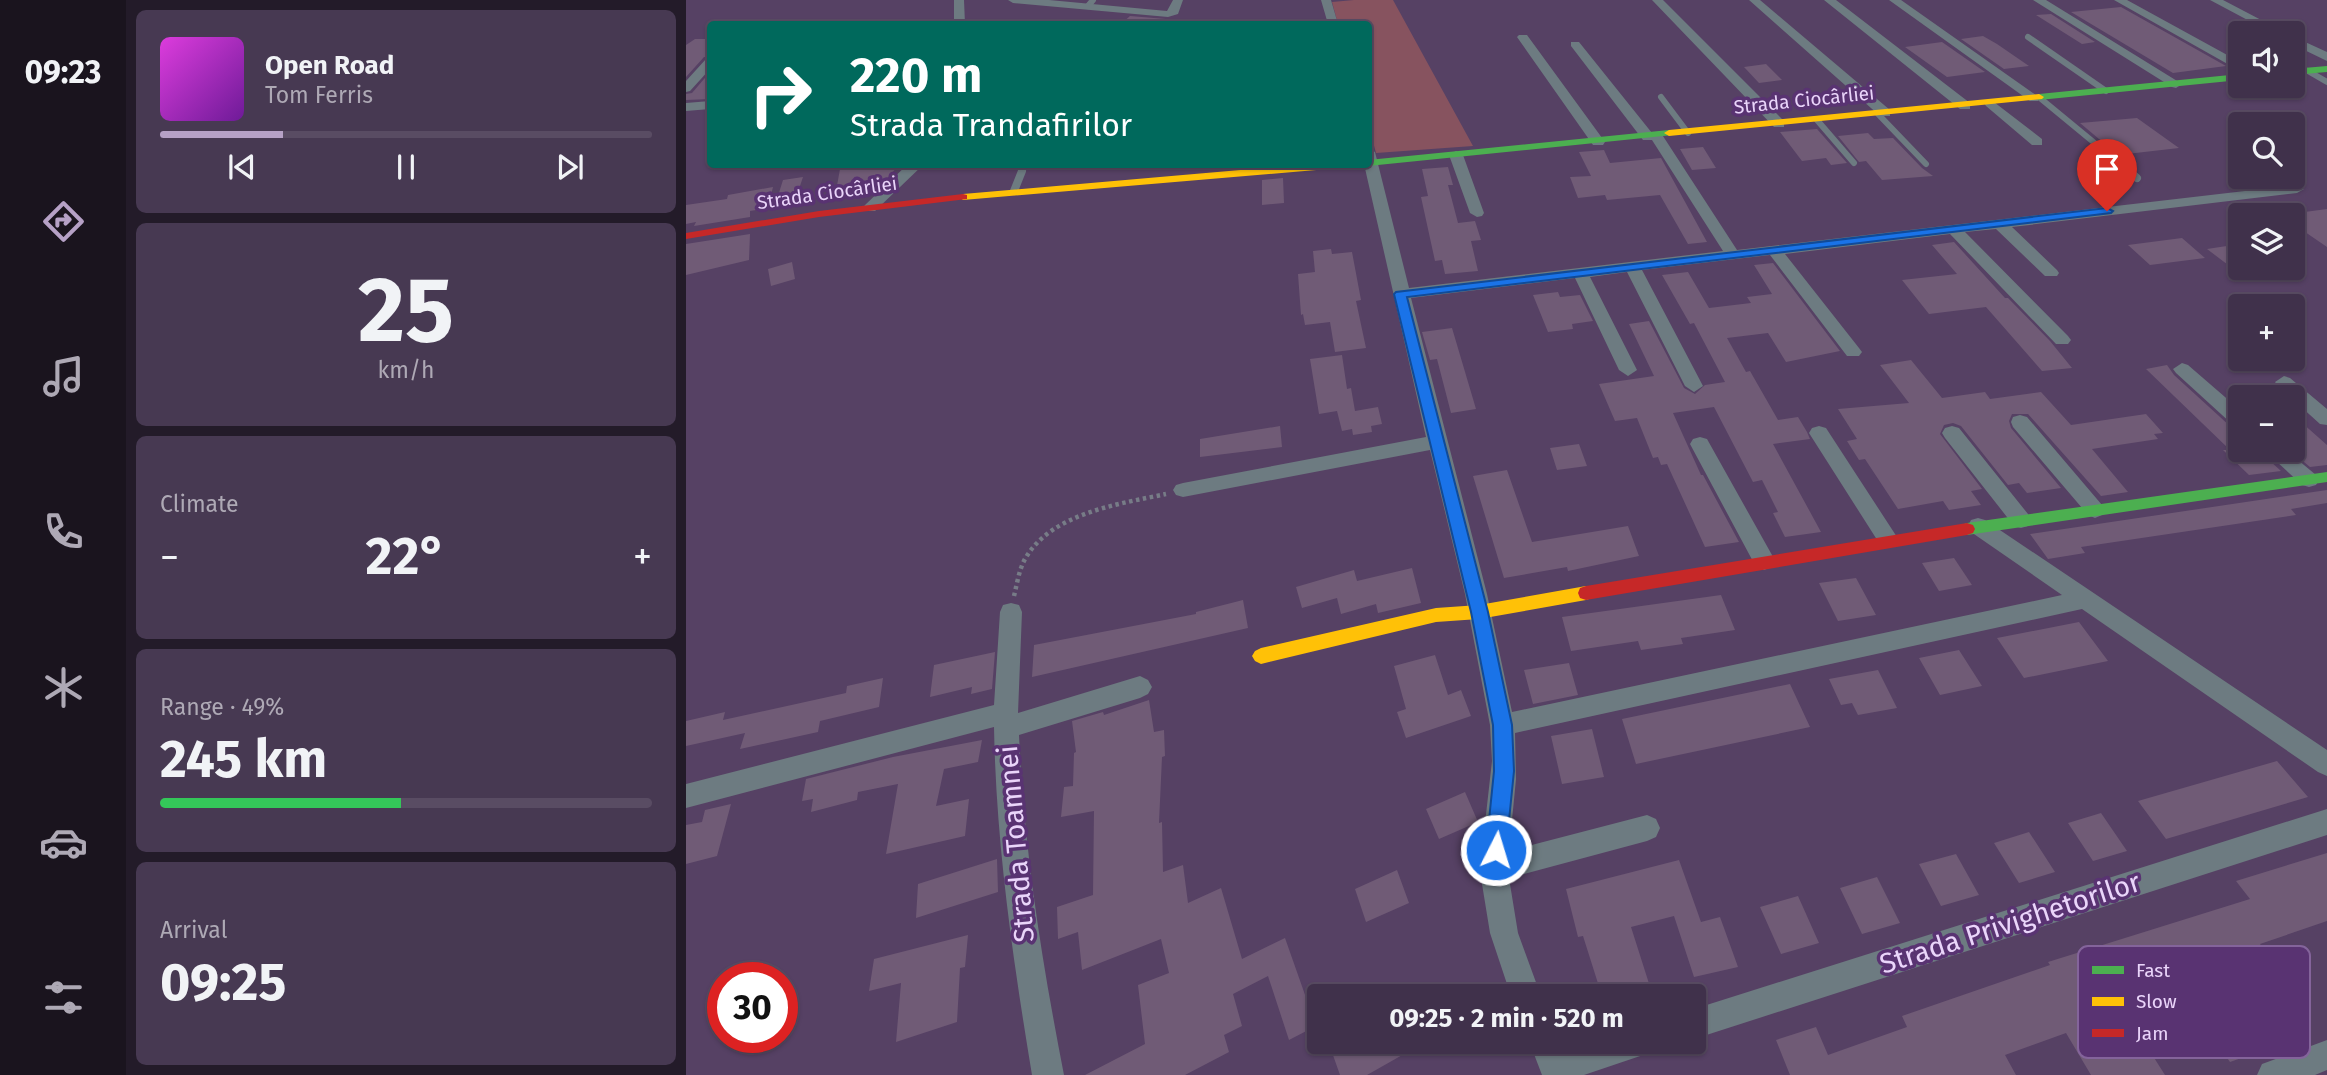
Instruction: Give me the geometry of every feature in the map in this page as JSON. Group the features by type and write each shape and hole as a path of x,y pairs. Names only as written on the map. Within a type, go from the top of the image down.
{"street":[{"path":"959,0 960,21"},
{"path":"1013,0 1090,3 1171,14 1178,0"},
{"path":"1326,0 1332,21"},
{"path":"1657,0 1779,124"},
{"path":"1754,0 1882,114"},
{"path":"1829,0 1965,106"},
{"path":"1894,0 2037,98"},
{"path":"2038,0 2176,84"},
{"path":"2119,0 2228,60"},
{"path":"2215,0 2256,21"},
{"path":"1523,37 1598,142"},
{"path":"1575,44 1652,137 1733,255"},
{"path":"2305,46 2327,57"},
{"path":"686,88 707,65"},
{"path":"2305,71 2327,69"},
{"name":"Strada Ciocârliei","path":"1372,161 1652,137 2228,78"},
{"path":"1990,103 2037,142"},
{"path":"686,107 707,105"},
{"path":"1457,155 1476,213"},
{"path":"870,208 913,168"},
{"name":"Strada Ciocârliei","path":"686,236 870,208 1253,168"},
{"path":"1367,168 1479,612 1502,725 1504,771 1494,868 1499,908 1510,957 1521,984"},
{"path":"1400,294 2297,189"},
{"path":"1999,223 2051,273"},
{"path":"1954,229 2063,340"},
{"path":"1774,250 1853,352"},
{"path":"1632,267 1694,386"},
{"path":"1580,274 1628,370"},
{"path":"2182,369 2228,409"},
{"path":"2284,382 2327,419"},
{"path":"2020,422 2095,510"},
{"path":"1819,433 1888,540"},
{"path":"1952,433 2021,520"},
{"path":"1184,490 1437,442"},
{"path":"1700,444 1764,561"},
{"path":"2292,462 2318,479"},
{"path":"1261,656 1436,615 1479,612 1978,526 2318,479"},
{"path":"1978,526 2327,764"},
{"path":"1502,725 2086,599"},
{"name":"Strada Toamnei","path":"1011,612 1006,663 1006,720 1024,949 1048,1075"},
{"path":"686,796 1140,687"},
{"name":"Strada Privighetorilor","path":"1706,1020 2327,822"},
{"path":"1494,868 1647,828"},
{"path":"1552,1062 1586,1054"},
{"path":"2273,1075 2327,1055"}],"lane":[{"path":"2028,37 2106,91"},
{"path":"2305,73 2327,82"},
{"path":"1661,97 1688,133"},
{"path":"2037,98 2137,177"},
{"path":"1882,114 1926,164"},
{"path":"1818,120 1854,163"},
{"path":"1014,191 1023,168"}],"path":[{"path":"1011,612 1026,556 1051,532 1096,510 1184,490"}],"shaded area":[{"path":"1393,0 1473,146 1376,153 1372,138 1372,21 1337,21 1332,2"}],"building":[{"path":"2121,7 2226,66 2173,73 2071,12"},
{"path":"2051,14 2095,42 2082,44 2036,15"},
{"path":"1130,16 1166,19 1165,21 1124,21"},
{"path":"1983,36 2029,66 2004,69 1961,39"},
{"path":"695,39 707,39 707,57 686,77 686,45"},
{"path":"1942,42 1985,72 1947,77 1905,47"},
{"path":"1766,64 1782,80 1759,83 1744,67"},
{"path":"707,76 707,99 686,100 686,94 692,93"},
{"path":"2137,118 2179,148 2118,155 2080,123"},
{"path":"1817,129 1847,163 1831,165 1826,158 1802,161 1780,132"},
{"path":"1868,133 1874,139 1893,138 1933,176 1882,180 1866,161 1859,162 1838,136"},
{"path":"1703,147 1716,168 1692,170 1680,149"},
{"path":"1604,150 1610,163 1661,158 1707,242 1688,244 1660,195 1607,200 1605,195 1578,198 1570,177 1591,176 1579,152"},
{"path":"1448,167 1453,185 1448,185 1458,223 1475,221 1481,240 1471,241 1478,271 1445,274 1442,260 1435,261 1421,197 1428,196 1422,169"},
{"path":"896,168 877,190 836,191 840,169"},
{"path":"803,177 797,195 777,199 783,180"},
{"path":"1283,178 1284,203 1262,205 1262,180"},
{"path":"773,187 768,208 750,211 750,217 694,226 696,222 686,224 686,205 727,199 728,195"},
{"path":"2327,209 2327,247 2305,232 2305,212"},
{"path":"750,234 749,260 686,275 686,244"},
{"path":"2182,238 2205,258 2150,265 2128,245"},
{"path":"1954,242 2005,298 2050,341 2072,368 2042,371 1986,307 1929,314 1902,280 1957,274 1932,245"},
{"path":"2228,246 2228,265 2207,249"},
{"path":"1331,249 1332,254 1352,252 1361,300 1356,301 1366,348 1335,352 1330,322 1305,325 1303,314 1301,315 1298,274 1315,272 1313,251"},
{"path":"792,262 795,279 771,286 768,269"},
{"path":"1773,263 1840,351 1786,362 1768,333 1727,338 1746,372 1750,371 1778,420 1798,417 1807,432 1810,439 1773,444 1821,532 1785,537 1773,513 1778,512 1762,480 1753,482 1714,407 1673,413 1701,475 1739,542 1705,547 1667,464 1661,465 1658,457 1653,458 1637,418 1615,421 1599,384 1654,376 1629,324 1649,321 1684,388 1695,394 1705,385 1725,382 1694,323 1690,324 1662,275 1688,272 1709,308 1751,303 1747,297 1772,294 1754,265"},
{"path":"1558,292 1560,297 1580,295 1593,321 1572,324 1573,329 1548,332 1533,295"},
{"path":"1452,328 1476,409 1451,413 1437,359 1430,360 1422,332"},
{"path":"1342,355 1347,389 1351,388 1355,411 1378,407 1382,424 1371,426 1372,432 1353,435 1352,429 1342,431 1337,411 1319,414 1310,359"},
{"path":"1911,360 1942,398 1985,392 1990,399 2041,392 2071,425 2146,414 2163,433 2154,434 2158,439 2092,449 2128,492 2101,496 2028,414 2012,414 2009,421 2011,428 2061,488 2027,493 2019,483 2008,485 1961,426 1953,423 1944,425 1940,434 1982,489 1971,491 1981,505 1949,510 1943,501 1898,509 1865,459 1859,460 1847,441 1857,439 1838,409 1909,403 1880,365"},
{"path":"2167,365 2174,375 2228,424 2228,448 2146,369"},
{"path":"1280,426 1282,447 1200,457 1200,439"},
{"path":"2305,426 2327,445 2327,465 2310,467 2304,462"},
{"path":"1579,444 1587,466 1557,470 1550,448"},
{"path":"2235,462 2271,462 2281,471 2249,475"},
{"path":"1507,470 1532,542 1628,526 1639,556 1568,571 1567,567 1504,578 1473,476"},
{"path":"2327,490 2327,503 2291,509 2296,515 2081,547 2085,553 2048,559 2030,534"},
{"path":"1954,558 1972,585 1939,591 1922,563"},
{"path":"1412,568 1421,603 1378,613 1376,604 1341,614 1337,598 1302,608 1296,587 1354,570 1357,581"},
{"path":"1856,578 1876,615 1838,621 1819,583"},
{"path":"1721,595 1735,630 1681,638 1683,644 1641,650 1638,641 1571,651 1562,617"},
{"path":"1243,600 1248,628 1032,677 1034,645 1196,614"},
{"path":"2079,622 2108,661 2024,678 1997,638"},
{"path":"1959,650 1982,686 1940,695 1919,658"},
{"path":"995,652 992,689 971,694 972,687 930,697 934,665"},
{"path":"1435,655 1448,695 1461,690 1471,716 1406,738 1397,712 1406,709 1394,666"},
{"path":"1569,663 1578,695 1533,704 1524,670"},
{"path":"1878,670 1897,708 1858,715 1852,703 1841,705 1829,679"},
{"path":"883,678 879,707 820,721 818,732 740,749 745,733 686,746 686,721 725,712 723,720 846,693 847,686"},
{"path":"1790,684 1810,727 1636,764 1622,719"},
{"path":"1149,700 1154,732 1164,730 1165,756 1162,757 1159,823 1162,822 1163,872 1183,865 1188,903 1221,888 1242,959 1285,938 1307,1000 1307,1031 1289,1040 1268,976 1233,994 1242,1026 1224,1035 1229,1052 1185,1075 1085,1075 1145,1044 1138,985 1169,973 1161,939 1082,970 1078,932 1058,939 1057,907 1093,895 1094,811 1061,817 1064,787 1073,786 1076,752 1072,721 1103,712 1104,715"},
{"path":"1592,729 1604,777 1562,784 1551,736"},
{"path":"982,740 978,762 944,769 936,806 969,799 965,836 886,854 898,784 858,792 857,800 811,812 813,799 802,801 806,779 893,757"},
{"path":"2277,761 2308,797 2166,839 2138,801"},
{"path":"1465,792 1478,822 1439,839 1426,809"},
{"path":"731,804 717,856 686,864 686,825 702,822 705,810"},
{"path":"2101,813 2127,851 2093,861 2068,823"},
{"path":"2029,832 2055,872 2019,883 1994,843"},
{"path":"2327,853 2327,921 2260,944 2262,946 2099,946 2250,899 2236,881"},
{"path":"1956,854 1979,895 1941,906 1919,864"},
{"path":"997,859 998,892 916,918 918,884"},
{"path":"1679,860 1701,922 1720,917 1738,967 1694,977 1674,916 1631,927 1649,984 1598,984 1583,936 1578,937 1566,889"},
{"path":"1397,870 1409,903 1366,922 1355,889"},
{"path":"1877,877 1900,923 1862,934 1840,888"},
{"path":"1798,896 1819,943 1781,954 1760,907"},
{"path":"968,935 965,967 960,968 957,1022 896,1042 901,983 869,991 874,959"},
{"path":"2078,953 2078,1053 2066,1033 2005,1055 2016,1075 1790,1075 1776,1040 1816,1027 1828,1055 1907,1027 1902,1016 2050,965 2048,962"},
{"path":"1333,1054 1404,1054 1367,1075 1340,1075"},
{"path":"2081,1058 2154,1058 2165,1075 2091,1075"}],"traffic: fast":[{"path":"2305,71 2327,69"},
{"path":"2039,97 2228,78"},
{"path":"1372,163 1669,133"},
{"path":"1967,529 2327,477"}],"traffic: slow":[{"path":"1669,133 2039,97"},
{"path":"963,197 1304,168"},
{"path":"1261,656 1436,615 1479,612 1586,593"}],"traffic: jam":[{"path":"686,236 819,214 963,197"},
{"path":"1586,593 1967,529"}],"route":[{"path":"1496,850 1504,771 1502,725 1479,612 1400,294 2107,211"}]}
